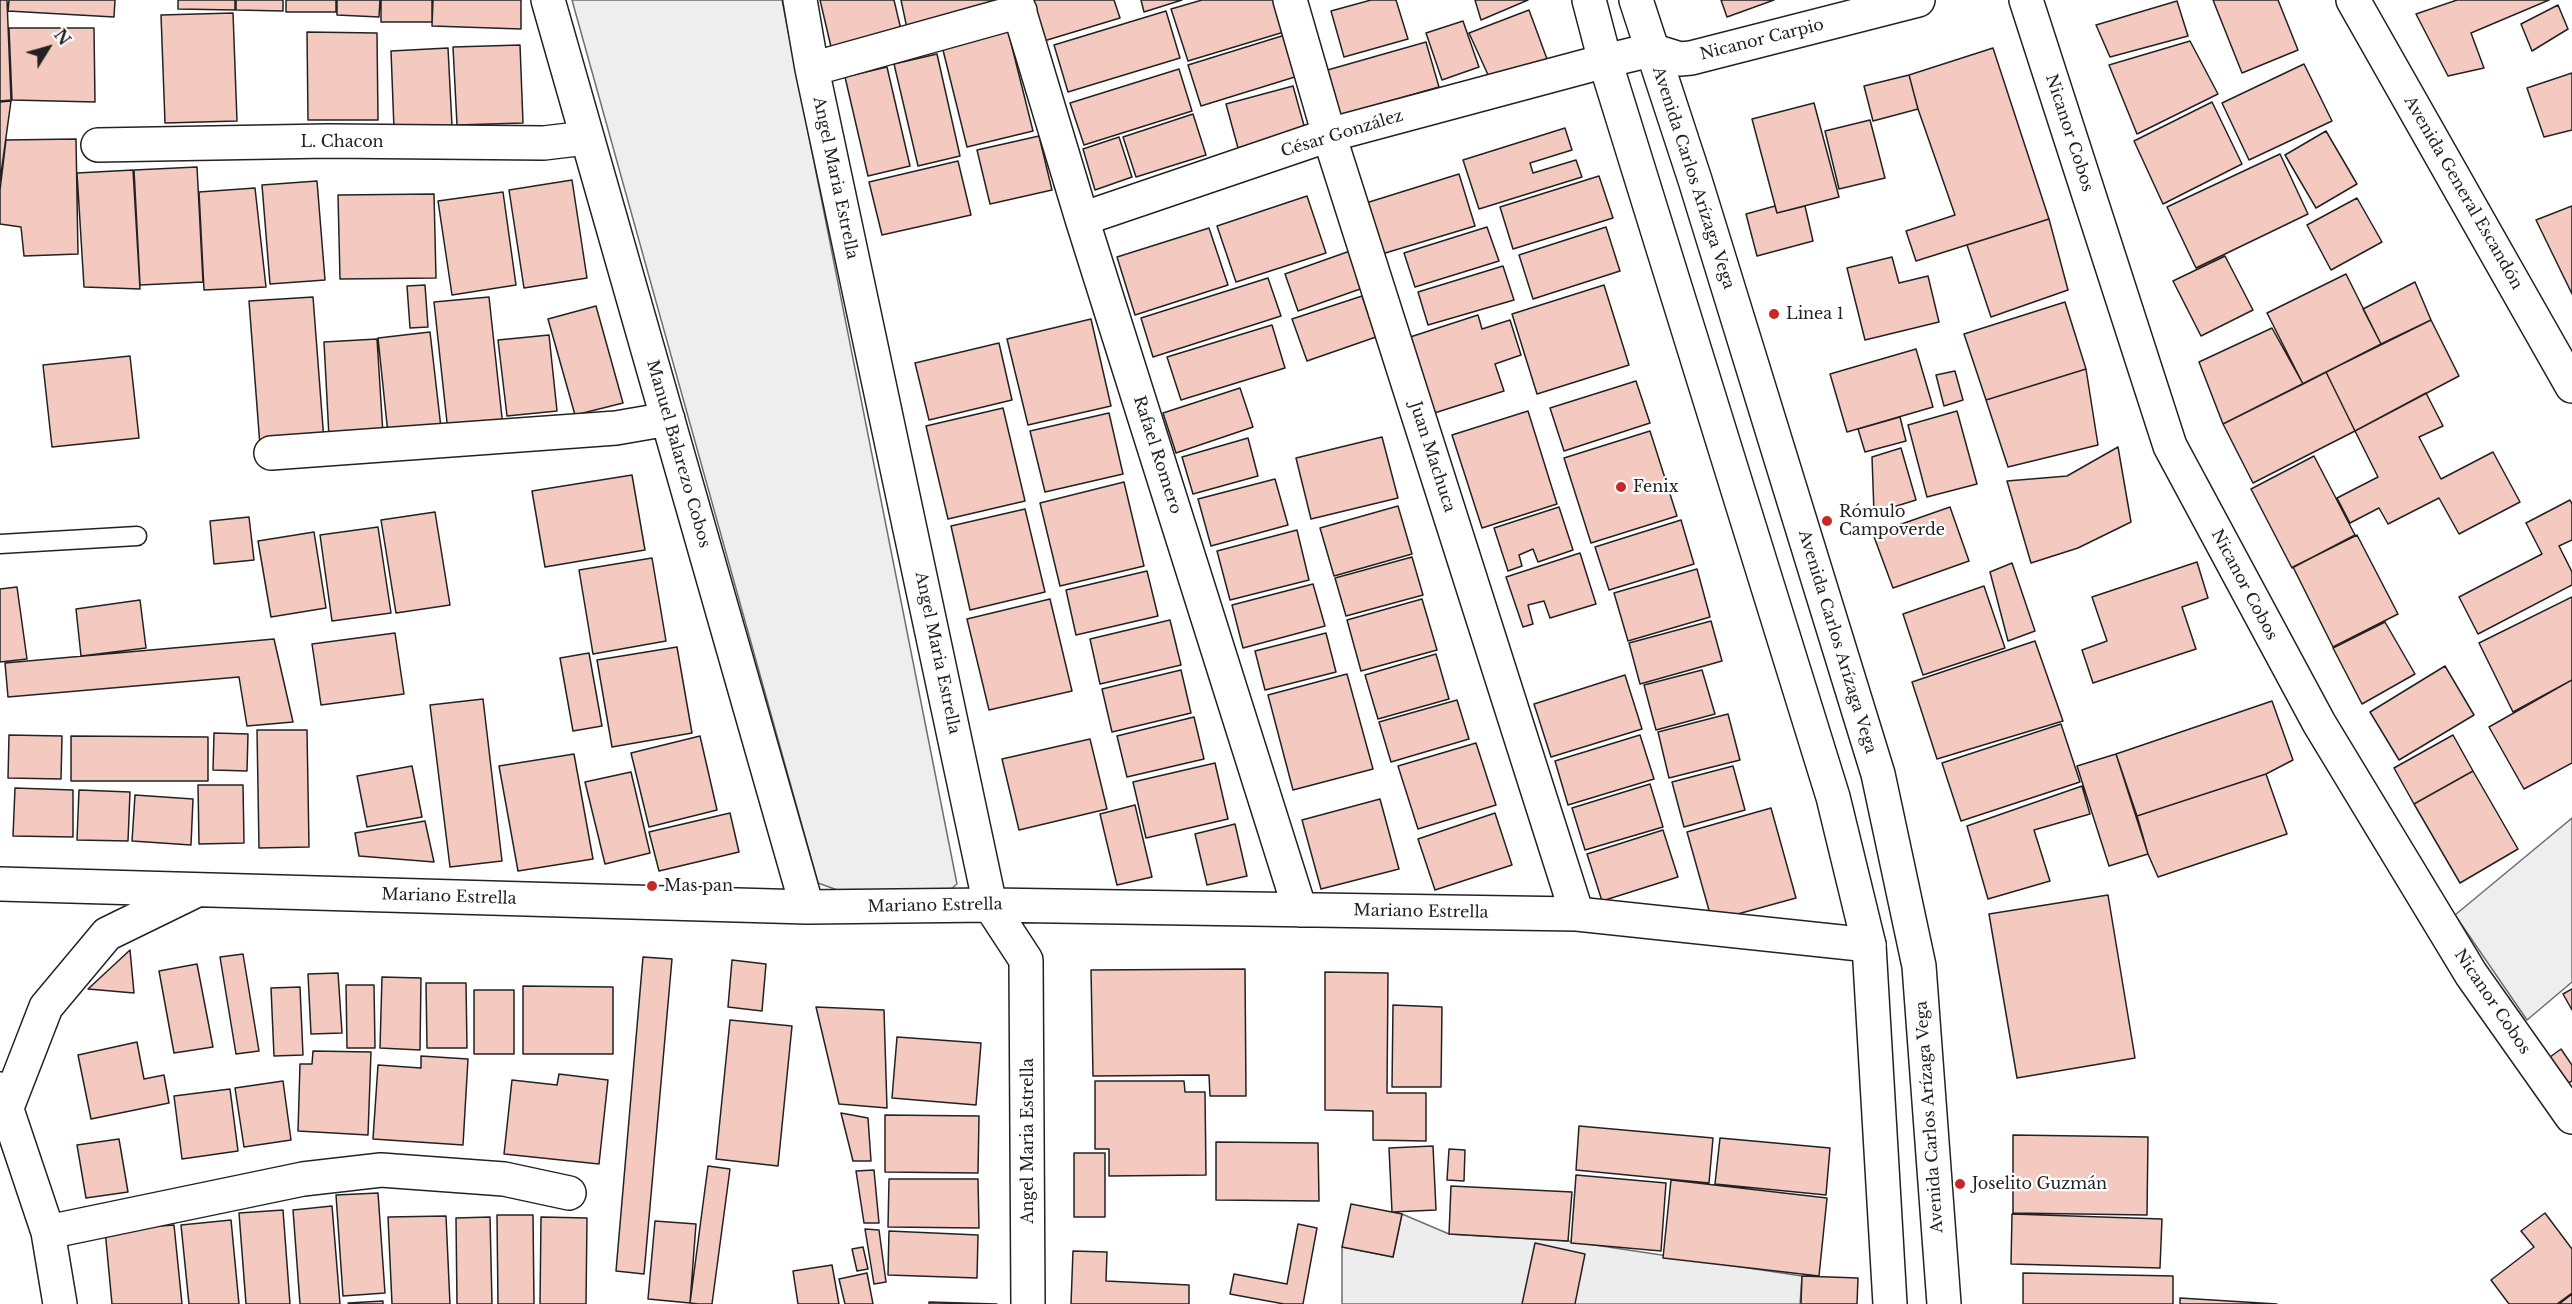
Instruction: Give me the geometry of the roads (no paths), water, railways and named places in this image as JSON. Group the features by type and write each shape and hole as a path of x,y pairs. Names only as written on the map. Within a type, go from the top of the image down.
{"street":[{"name":"Manuel Balarezo Cobos","path":"548,0 807,908"},
{"name":"Angel Maria Estrella","path":"800,0 812,69 990,905 1026,960 1028,1304"},
{"name":"Juan Machuca","path":"1290,0 1329,135 1577,914"},
{"path":"1588,0 1833,797 1869,945 1890,1304"},
{"name":"Avenida Carlos Arízaga Vega","path":"1636,0 1695,180 1878,774 1919,966 1944,1304"},
{"name":"Nicanor Carpio","path":"1651,50 1680,59 1691,58 1918,0"},
{"name":"Nicanor Cobos","path":"2026,0 2170,446 2325,733 2470,974 2572,1117"},
{"name":"Avenida General Escandón","path":"2353,0 2572,386"},
{"path":"812,69 1018,6"},
{"name":"Rafael Romero","path":"1018,6 1082,219 1300,910"},
{"path":"1605,61 1651,50"},
{"name":"César González","path":"1082,219 1329,135 1605,61"},
{"name":"L. Chacon","path":"98,146 328,141 544,143 586,138"},
{"path":"271,453 616,428 668,418"},
{"name":"Mariano Estrella","path":"0,884 807,908 990,905 1577,914 1869,945"},
{"path":"60,1304 48,1232 3,1099 46,1007 107,934 198,890"},
{"path":"48,1232 303,1179 381,1170 504,1179 569,1193"}],"lane":[{"path":"0,544 137,536"}],"place":[{"name":"Linea 1","path":"1774,314"},
{"name":"Fenix","path":"1621,487"},
{"name":"Rómulo Campoverde","path":"1827,521"},
{"name":"Mas pan","path":"652,886"},
{"name":"Joselito Guzmán","path":"1960,1184"}]}
